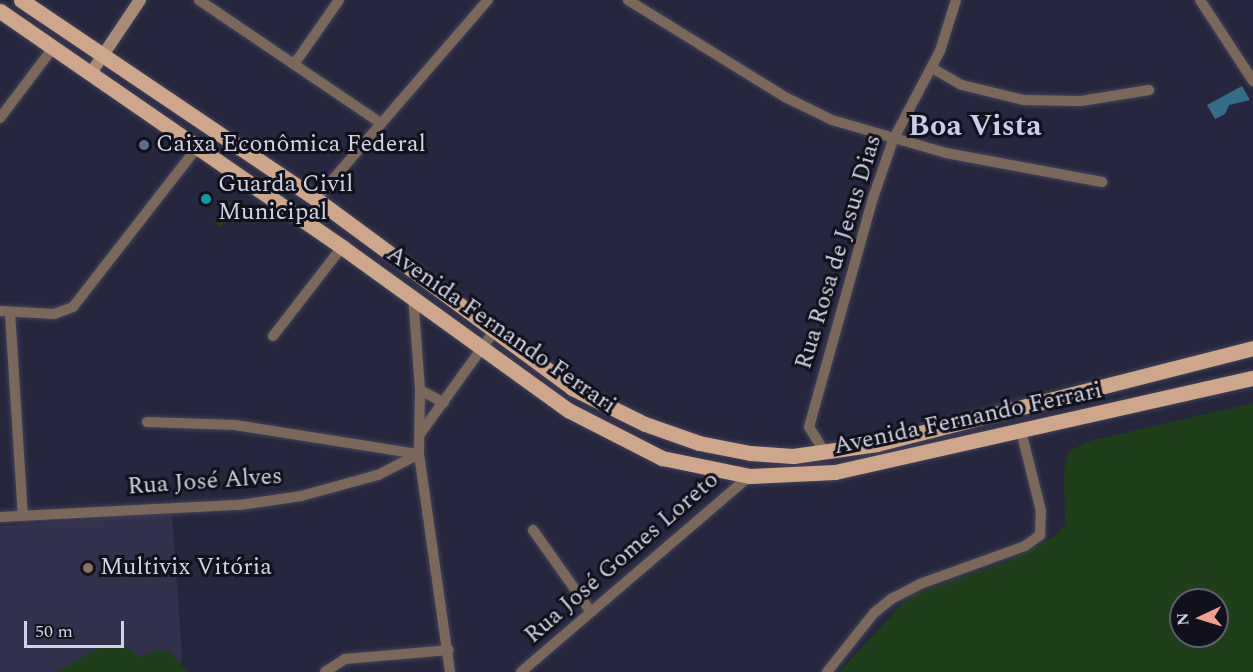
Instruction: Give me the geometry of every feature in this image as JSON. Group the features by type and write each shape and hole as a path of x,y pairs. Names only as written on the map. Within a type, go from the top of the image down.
{"main road":[{"name":"Avenida Fernando Ferrari","path":"21,0 316,199 572,388 645,424 699,443 750,453 793,456 877,444 1253,348"},
{"name":"Avenida Fernando Ferrari","path":"0,11 196,149 413,296 482,349 568,410 662,458 750,476 835,472 1253,378"}],"street":[{"path":"91,73 140,0"},
{"path":"199,0 381,123"},
{"path":"295,63 339,0"},
{"path":"316,199 488,0"},
{"path":"628,0 814,112 893,140 1102,182"},
{"name":"Rua Rosa de Jesus Dias","path":"824,451 809,427 893,140 932,68 956,0"},
{"path":"1200,0 1253,81"},
{"path":"0,118 53,48"},
{"path":"932,68 962,85 1024,100 1081,101 1149,90"},
{"path":"23,516 5,311 54,314 73,307 196,149"},
{"path":"273,336 342,247"},
{"path":"413,296 420,390 419,454 449,650 450,672"},
{"path":"420,435 495,330"},
{"path":"420,390 444,403"},
{"path":"147,422 235,425 419,454"},
{"path":"827,672 874,613 891,599 920,584 1025,546 1040,535 1041,511 1021,431"},
{"name":"Rua José Alves","path":"0,517 240,505 281,499 378,475 419,454"},
{"name":"Rua José Gomes Loreto","path":"520,672 750,476"},
{"path":"533,530 591,612"},
{"path":"325,672 345,659 449,650"}],"shaded area":[{"path":"1242,86 1250,100 1229,105 1225,114 1215,119 1207,105"},
{"name":"Multivix Vitória","path":"172,514 182,657 180,672 0,672 0,526"}],"green space":[{"path":"230,201 238,206 221,227 215,222"},
{"path":"1253,403 1253,672 839,672 910,595 1003,563 1055,536 1065,524 1064,473 1067,452 1090,441"},
{"path":"122,645 140,657 156,650 169,652 188,672 56,672 102,646"}],"place":[{"name":"Caixa Econômica Federal","path":"144,145"},
{"name":"Guarda Civil Municipal","path":"206,199"},
{"name":"Multivix Vitória","path":"88,568"}],"district":[{"name":"Boa Vista","path":"975,126"}]}
